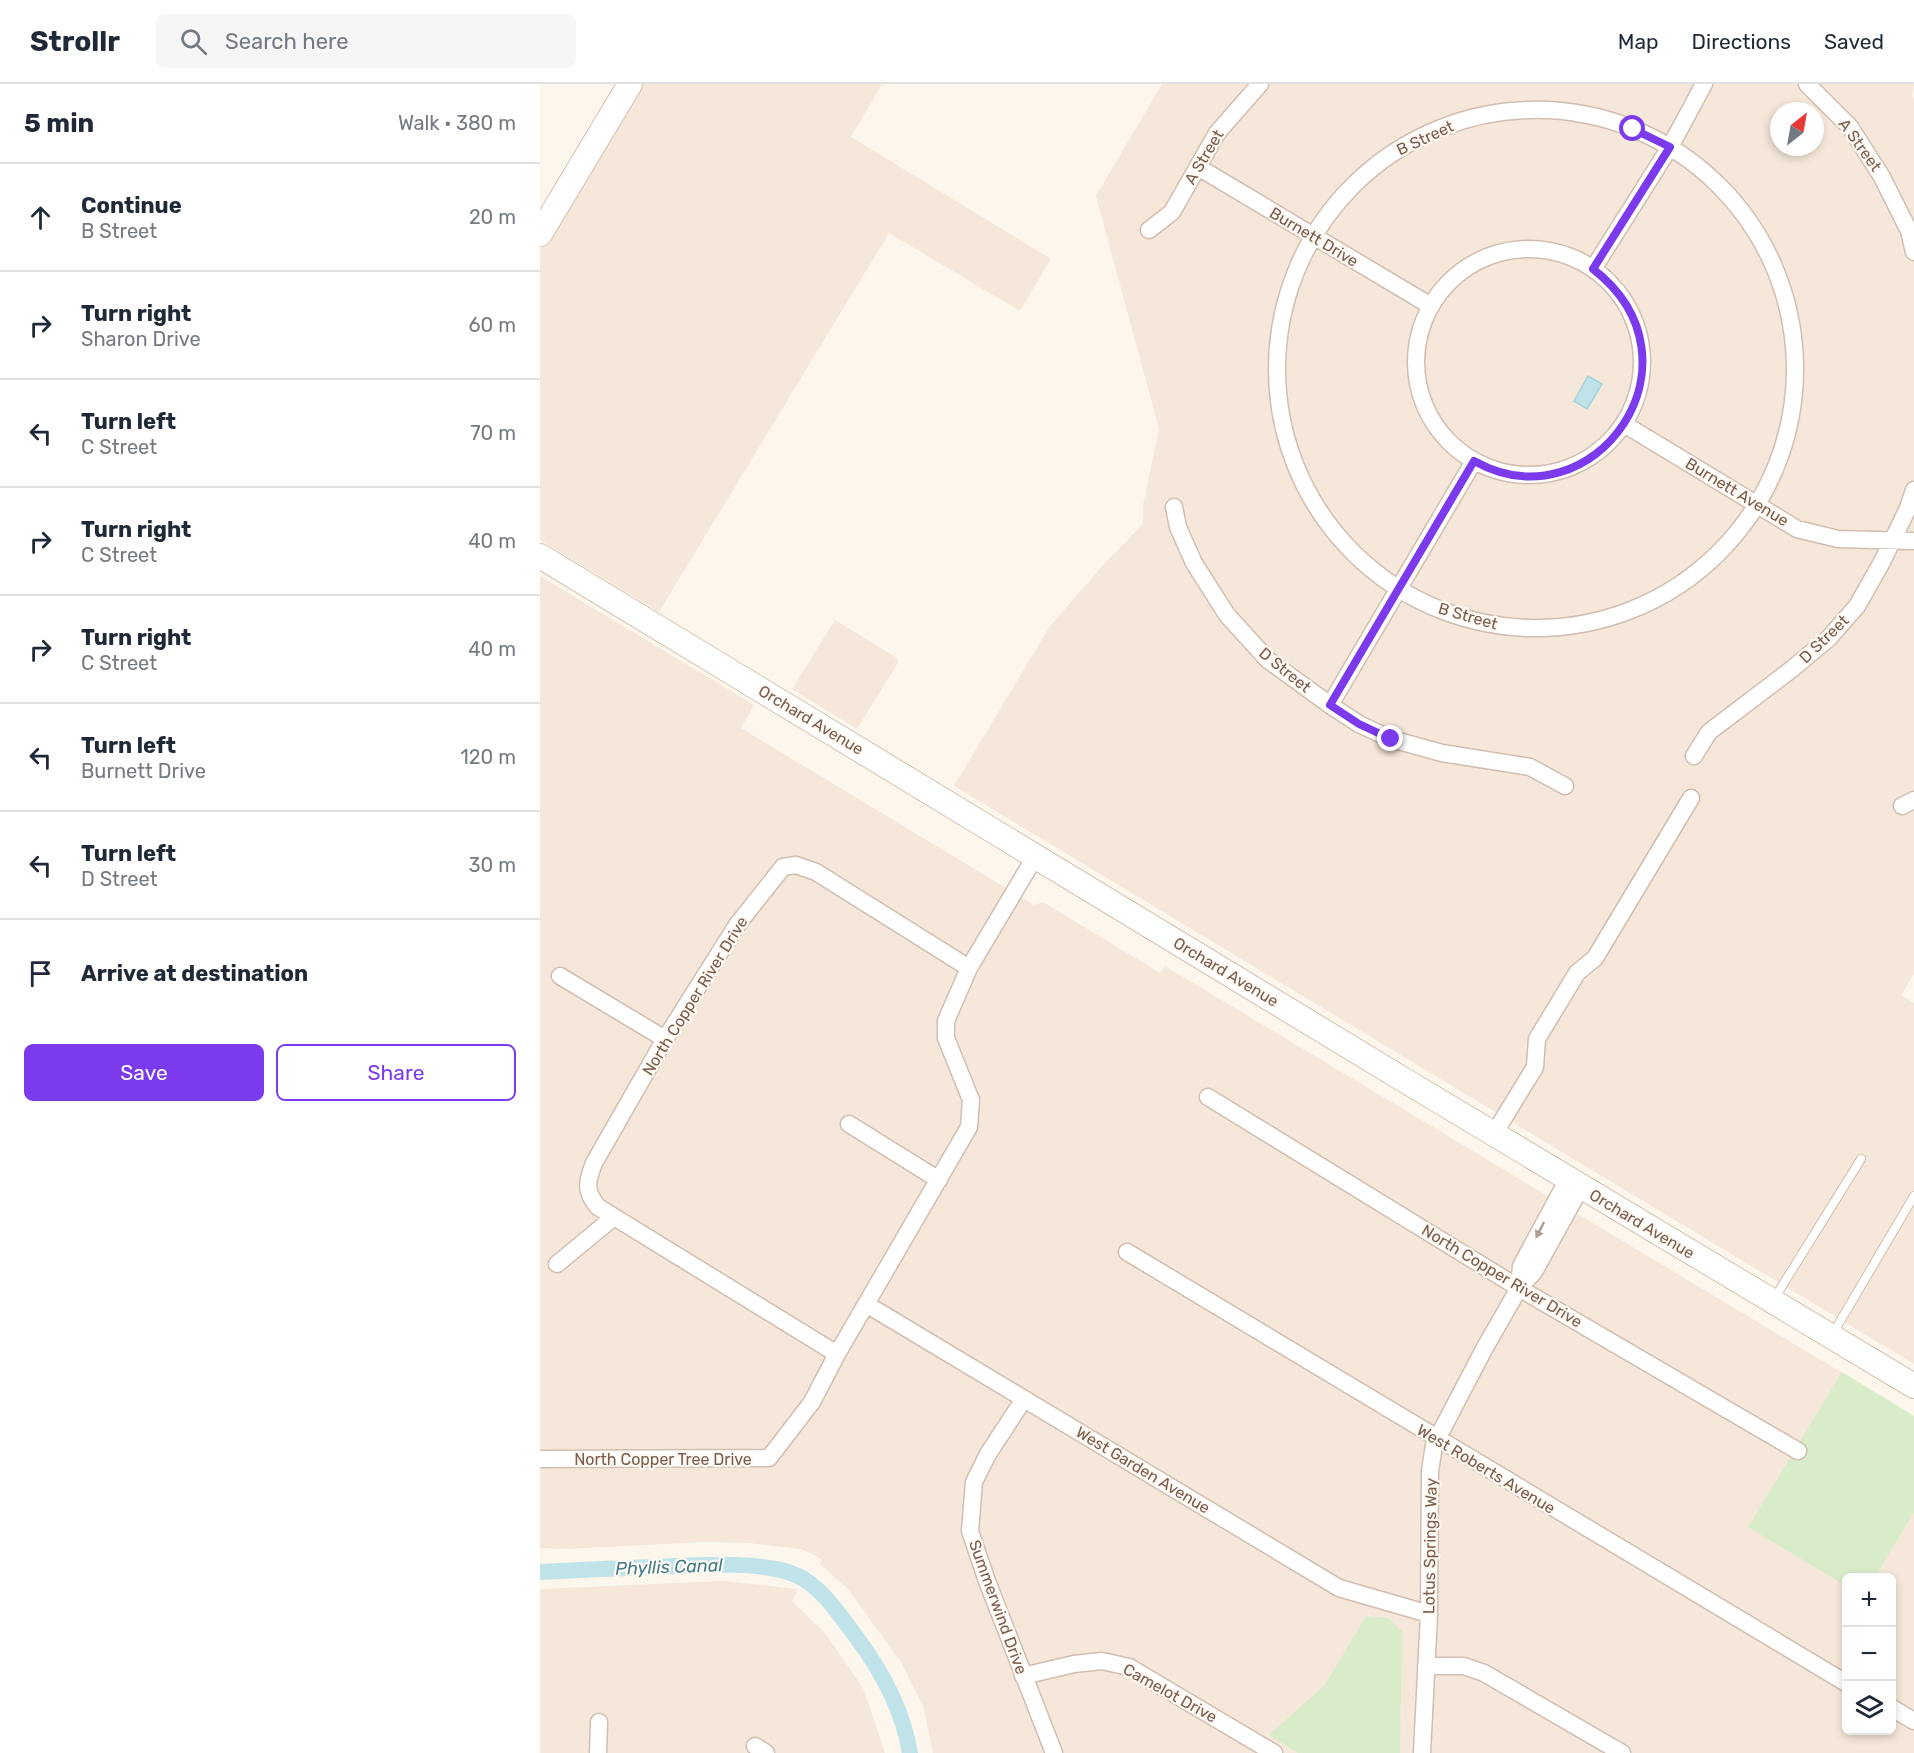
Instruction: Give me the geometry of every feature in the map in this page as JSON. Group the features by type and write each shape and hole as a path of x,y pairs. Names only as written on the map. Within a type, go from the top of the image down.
{"street":[{"path":"540,234 630,84"},
{"name":"A Street","path":"1149,230 1172,212 1217,133 1260,84"},
{"path":"1593,269 1670,147 1704,84"},
{"name":"A Street","path":"1807,84 1850,127 1882,177 1909,231 1914,252"},
{"name":"B Street","path":"1513,110 1594,116 1633,129 1670,147 1707,174 1738,207 1764,245 1782,286 1793,330 1796,376 1791,421 1778,464 1758,505 1727,546 1689,579 1644,605 1596,622 1545,629 1494,625 1444,612 1399,589 1353,554 1317,509 1292,458 1280,413 1276,344 1288,288 1312,236 1336,202 1364,173 1397,149 1433,130 1472,117 1513,110"},
{"name":"Burnett Drive","path":"1198,167 1431,306"},
{"path":"1516,250 1548,250 1564,254 1593,269 1605,279 1626,304 1636,326 1642,349 1639,389 1624,424 1601,450 1581,463 1558,472 1542,475 1510,474 1474,461 1452,446 1432,421 1419,391 1416,367 1417,343 1421,327 1431,306 1445,286 1470,265 1500,252 1516,250"},
{"name":"Burnett Avenue","path":"1624,424 1797,529 1838,539 1914,541"},
{"path":"1330,705 1474,461"},
{"name":"D Street","path":"1694,756 1709,732 1829,638 1857,606 1893,541 1914,490"},
{"name":"D Street","path":"1174,507 1178,526 1194,563 1227,615 1268,660 1330,705 1359,724 1391,739 1442,753 1530,767 1565,786"},
{"name":"Orchard Avenue","path":"540,556 1574,1183 1914,1386"},
{"path":"1494,1134 1535,1067 1537,1039 1577,973 1595,958 1691,798"},
{"name":"North Copper Tree Drive","path":"540,1460 769,1458 812,1402 837,1354 969,1127 971,1100 946,1038 946,1021 969,968 1035,857"},
{"name":"North Copper River Drive","path":"614,1217 597,1207 590,1197 588,1181 594,1163 665,1039 737,925 783,867 796,865 816,872 969,968"},
{"path":"560,976 665,1039"},
{"name":"North Copper River Drive","path":"1208,1097 1519,1288 1798,1451"},
{"path":"849,1124 939,1180"},
{"name":"Lotus Springs Way","path":"1422,1753 1429,1614 1430,1471 1434,1445 1519,1288 1521,1266 1574,1183"},
{"path":"557,1264 614,1217 837,1354"},
{"name":"West Roberts Avenue","path":"1127,1252 1437,1440 1843,1681"},
{"name":"West Garden Avenue","path":"866,1304 1340,1588 1429,1614"},
{"name":"Summerwind Drive","path":"1024,1399 988,1454 975,1482 970,1530 987,1581 1054,1753"},
{"name":"Camelot Drive","path":"1023,1676 1074,1664 1102,1661 1129,1667 1274,1753"},
{"path":"1426,1666 1464,1666 1484,1672 1622,1753"},
{"path":"1896,1710 1914,1721"},
{"path":"598,1753 599,1722"}],"lane":[{"path":"1772,1302 1861,1159"},
{"path":"1831,1337 1914,1196"}],"shaded area":[{"path":"638,84 882,84 851,137 1051,259 1020,311 889,233 659,612 540,540 540,248"},
{"path":"1162,84 1914,84 1912,96 1914,98 1914,974 1901,995 1914,1003 1914,1364 954,786 1050,626 1104,564 1143,524 1143,505 1159,429 1096,196"},
{"path":"540,576 754,705 741,728 1034,905 1043,902 1160,973 1165,966 1914,1416 1914,1753 933,1753 924,1709 901,1662 847,1588 820,1564 822,1560 816,1556 801,1549 749,1543 704,1542 566,1549 540,1548"},
{"path":"835,620 897,658 898,663 857,729 792,689"},
{"path":"723,1581 798,1589 792,1601 825,1633 863,1688 885,1753 540,1753 540,1589"}],"green space":[{"path":"1842,1372 1914,1416 1914,1512 1877,1573 1842,1573 1842,1584 1748,1527"},
{"path":"1366,1616 1388,1618 1402,1631 1400,1753 1298,1753 1269,1735 1325,1685"}],"water":[{"path":"1588,376 1602,384 1587,409 1574,401"}],"waterway":[{"name":"Phyllis Canal","path":"540,1572 730,1565 768,1568 798,1576 816,1588 831,1604 875,1665 897,1707 910,1753"}],"route":[{"path":"1391,739 1359,724 1330,705 1474,461 1494,470 1526,476 1558,472 1574,467 1601,450 1613,439 1631,412 1637,397 1642,366 1639,333 1626,304 1617,291 1593,269 1670,147 1633,129"}]}
